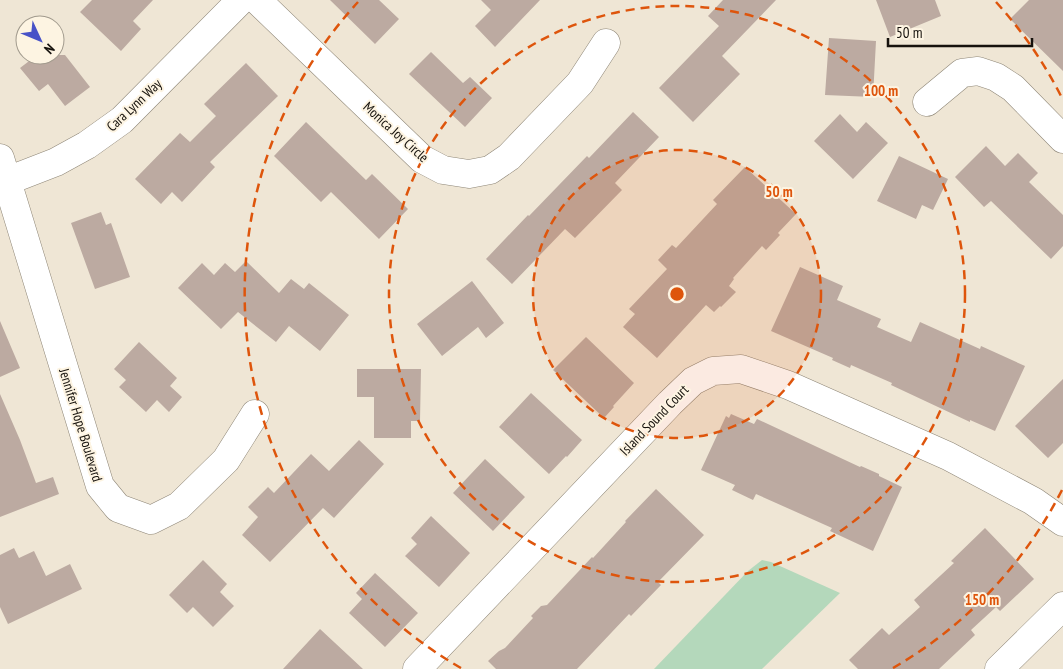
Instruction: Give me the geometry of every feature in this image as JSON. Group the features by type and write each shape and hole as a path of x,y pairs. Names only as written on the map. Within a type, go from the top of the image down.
{"street":[{"name":"Cara Lynn Way","path":"3,169 56,162 87,145 122,120 241,0"},
{"name":"Monica Joy Circle","path":"257,0 422,158 443,170 469,174 490,170 509,157 580,83 606,42"},
{"path":"928,102 962,73 978,71 996,77 1014,88 1063,139"},
{"name":"Jennifer Hope Boulevard","path":"3,169 100,486 118,508 151,520 179,506 226,460 255,414"},
{"name":"Island Sound Court","path":"428,665 670,403 693,381 714,371 741,369 788,385 948,456 1033,501 1063,522"},
{"path":"999,669 1063,606"}],"shaded area":[{"path":"762,560 771,562 840,593 762,669 654,669 748,571"}],"building":[{"path":"92,0 153,0 133,21 141,29 121,51 80,12"},
{"path":"330,0 379,0 399,19 375,44"},
{"path":"481,0 540,0 495,47 475,26 491,10"},
{"path":"723,0 776,0 722,56 740,74 693,122 659,88 719,26 708,16"},
{"path":"876,0 935,0 941,16 890,37"},
{"path":"1029,0 1063,0 1063,71 1010,19"},
{"path":"829,38 876,41 873,97 825,95"},
{"path":"431,52 463,83 470,77 492,98 465,127 409,74"},
{"path":"65,55 90,87 65,106 48,84 39,91 20,68 24,65 65,65"},
{"path":"246,63 278,96 210,162 215,167 182,202 172,192 161,204 135,179 180,133 190,142 216,116 204,104"},
{"path":"633,112 659,137 615,183 622,190 575,238 565,229 512,284 486,259"},
{"path":"840,114 857,132 866,122 888,143 853,179 814,141"},
{"path":"306,122 366,180 372,174 408,209 379,239 331,192 321,202 274,156"},
{"path":"986,146 1005,166 1018,153 1038,173 1029,182 1063,215 1063,246 1051,259 991,201 984,207 955,177"},
{"path":"899,156 948,179 933,210 922,205 916,219 877,201"},
{"path":"745,167 796,214 778,233 780,235 766,250 762,246 733,278 729,286 736,292 714,312 706,305 657,358 623,327 635,314 629,309 667,269 658,260 672,245 676,248 717,204 713,200"},
{"path":"101,212 106,225 111,223 130,277 95,289 71,223"},
{"path":"246,261 279,293 291,279 304,289 309,283 349,315 320,351 289,326 276,342 238,312 221,329 178,288 202,263 214,275 225,263 235,272"},
{"path":"800,267 843,286 837,300 881,319 877,327 911,342 920,322 980,349 981,346 1025,366 995,431 970,420 970,422 891,385 892,383 851,365 850,368 832,360 833,358 771,331"},
{"path":"472,281 504,323 486,338 478,327 442,356 417,324"},
{"path":"0,321 20,368 0,377"},
{"path":"586,337 634,383 604,418 553,370"},
{"path":"139,342 177,378 170,386 182,397 169,412 157,400 146,412 119,387 126,380 114,369"},
{"path":"357,369 421,369 420,421 411,421 411,438 374,438 374,397 357,397"},
{"path":"1063,379 1063,443 1048,458 1015,426"},
{"path":"531,393 582,440 549,474 499,427"},
{"path":"0,394 36,483 53,477 59,494 0,517"},
{"path":"731,414 754,424 757,419 879,474 879,476 902,487 873,551 830,531 832,528 756,494 753,500 732,490 735,485 701,470 726,416 729,418"},
{"path":"359,440 384,464 334,518 323,508 270,562 242,535 258,517 248,507 268,487 274,493 311,454 329,471"},
{"path":"485,459 525,497 493,531 453,493"},
{"path":"656,489 704,535 658,582 661,585 631,616 629,614 577,669 496,669 488,661 505,648 533,618 531,616 541,606 547,605 593,558"},
{"path":"431,516 470,553 439,587 405,556 417,544 411,538"},
{"path":"985,528 1034,579 1000,611 996,607 971,630 975,635 939,669 858,669 849,660 882,628 889,635 920,607 914,600 954,563 951,561"},
{"path":"14,548 19,558 34,551 46,576 70,564 82,589 8,624 0,607 0,555"},
{"path":"203,560 227,584 220,592 234,606 213,627 193,607 187,613 169,595"},
{"path":"375,573 418,613 385,647 349,613 362,599 356,593"},
{"path":"320,629 363,669 283,669"}]}
